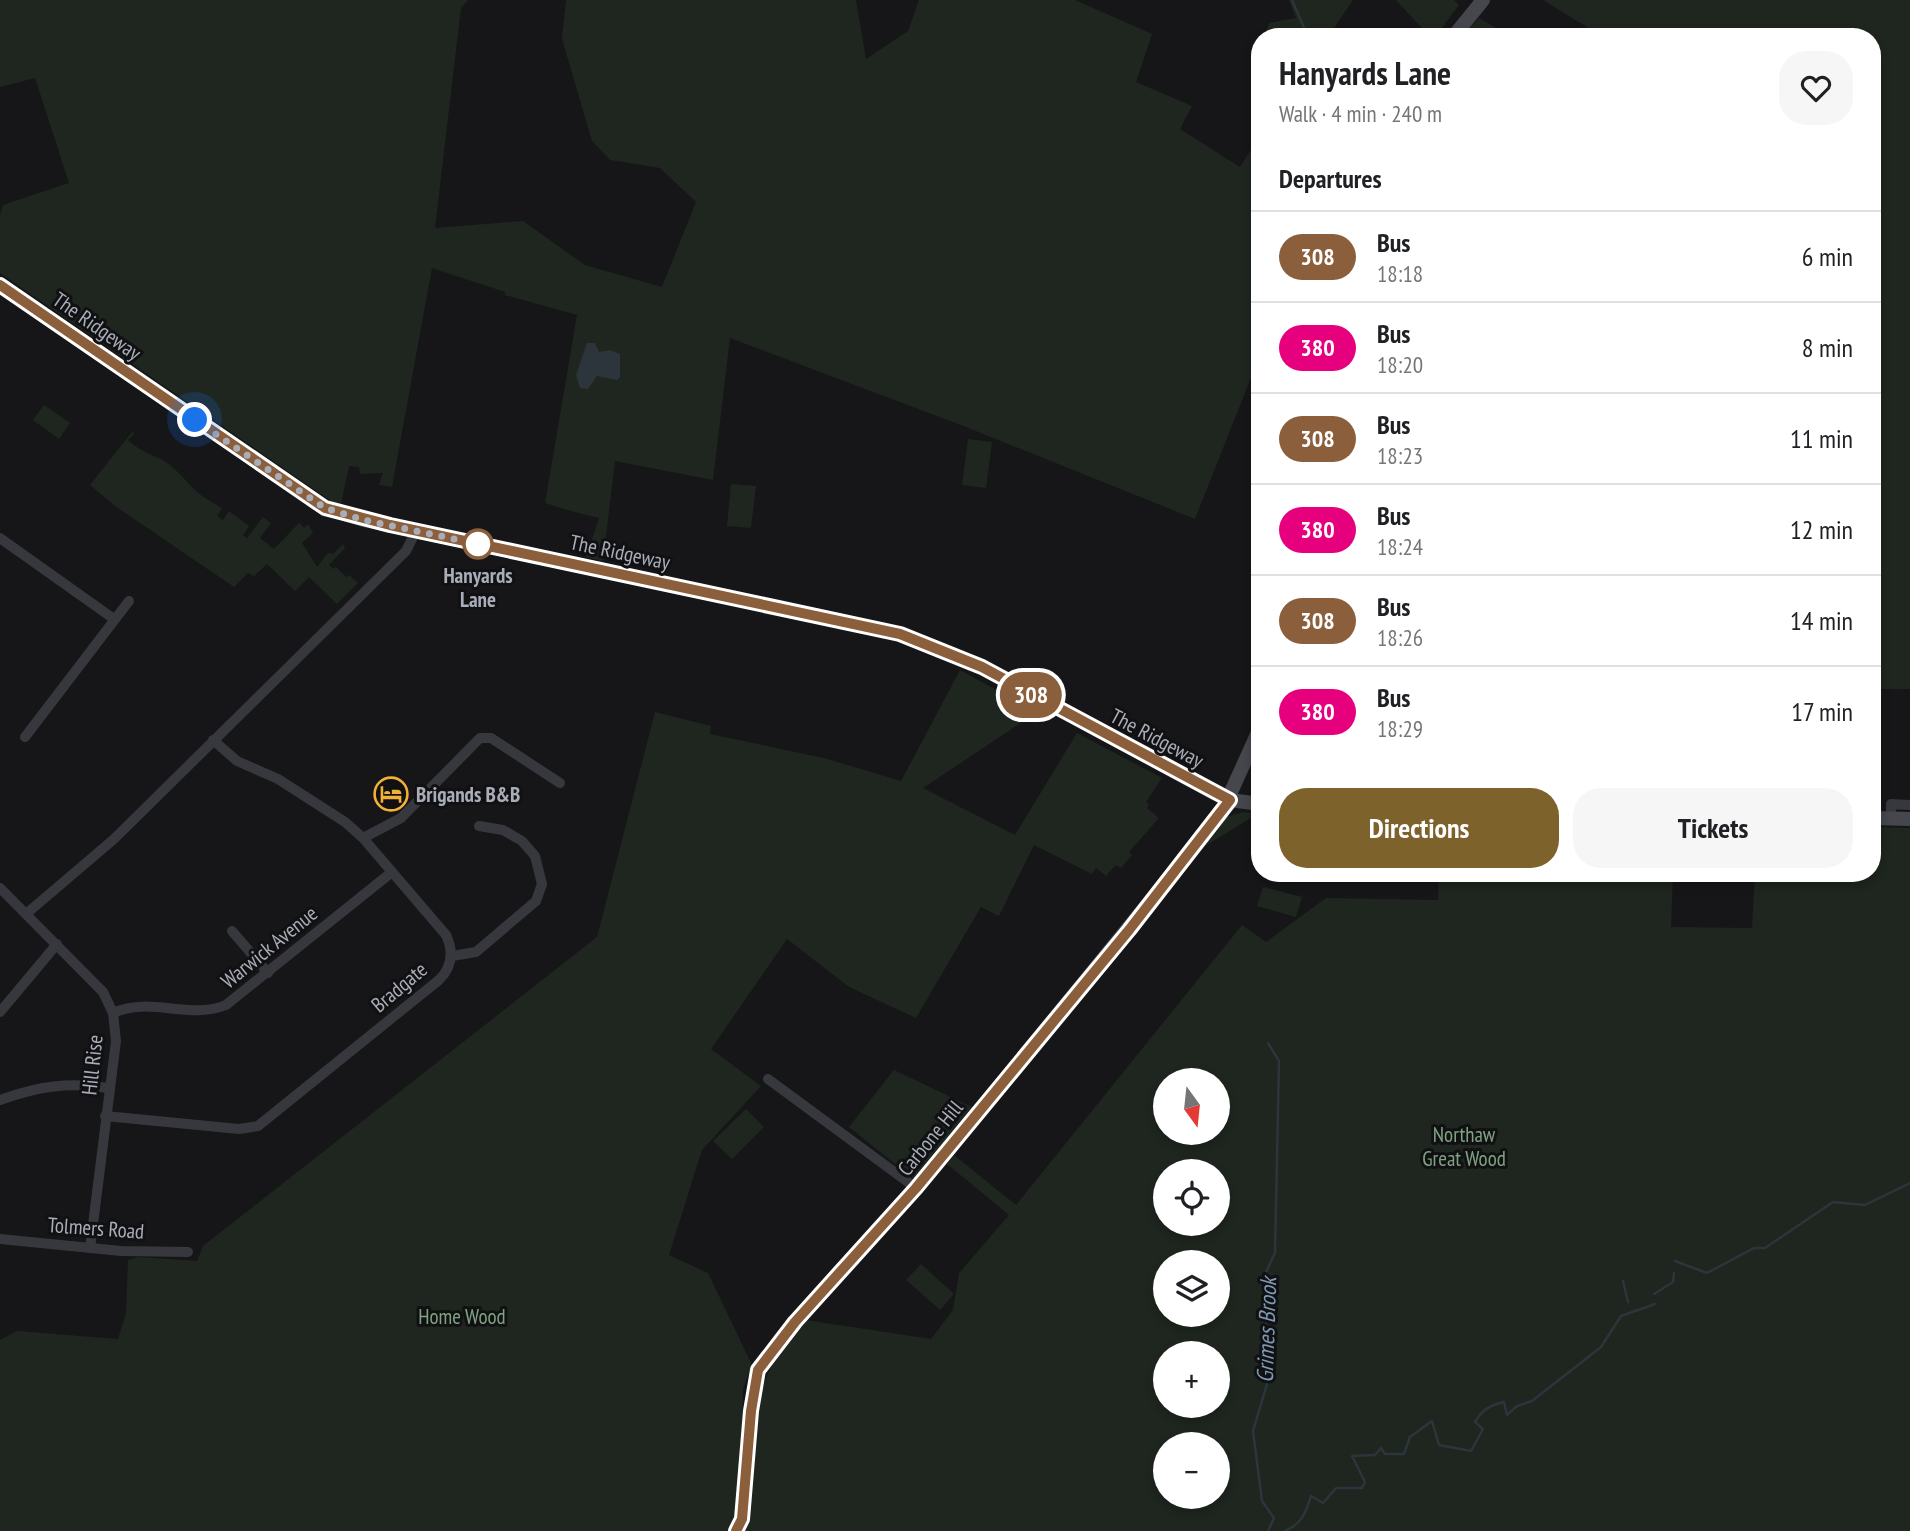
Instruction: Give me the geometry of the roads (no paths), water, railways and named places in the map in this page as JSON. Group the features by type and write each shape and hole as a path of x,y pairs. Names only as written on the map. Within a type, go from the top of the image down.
{"street":[{"path":"1460,28 1483,0"},
{"name":"The Ridgeway","path":"0,285 325,508 416,531 861,625 922,641 982,667 1230,800 1251,803"},
{"path":"26,914 89,862 406,551 416,531"},
{"path":"0,538 114,619"},
{"path":"25,737 129,601"},
{"path":"363,838 401,818 480,738 491,738 560,783"},
{"name":"Bradgate","path":"105,1116 239,1129 258,1126 439,981 449,968 452,956 446,935 363,838 330,811 278,779 245,766 213,740"},
{"name":"Carbone Hill","path":"736,1531 742,1519 751,1411 758,1370 795,1322 916,1188 1160,892 1230,800 1251,750"},
{"path":"1891,818 1891,804 1910,805"},
{"path":"1881,818 1910,819"},
{"path":"452,956 476,952 536,901 542,884 535,856 522,841 503,830 480,826"},
{"name":"Warwick Avenue","path":"113,1013 138,1005 220,1008 268,973 393,872"},
{"name":"Hill Rise","path":"0,888 103,992 113,1013 116,1041 90,1248"},
{"path":"232,931 268,973"},
{"path":"0,1012 57,944"},
{"path":"768,1079 916,1188"},
{"path":"0,1100 52,1085 77,1084 109,1088"},
{"name":"Tolmers Road","path":"0,1239 90,1248 188,1252"}],"waterway":[{"path":"1292,0 1304,28"},
{"name":"Grimes Brook","path":"1268,1043 1279,1061 1275,1253 1265,1274 1267,1384 1253,1431 1262,1501 1274,1518 1268,1531"},
{"name":"Grimes Brook","path":"1675,1261 1707,1273 1754,1248 1765,1248 1833,1202 1865,1205 1910,1183"},
{"name":"Grimes Brook","path":"1654,1294 1673,1282 1674,1273"},
{"path":"1623,1281 1628,1302"},
{"name":"Grimes Brook","path":"1285,1531 1296,1525 1302,1517 1311,1496 1323,1503 1336,1488 1362,1488 1365,1482 1352,1456 1375,1455 1381,1448 1385,1454 1404,1454 1410,1437 1432,1421 1439,1445 1471,1451 1483,1429 1475,1422 1484,1411 1504,1402 1507,1415 1517,1406 1532,1401 1601,1347 1621,1316 1655,1304"}],"place":[{"name":"Hanyards Lane","path":"478,544"},
{"name":"Brigands B&B","path":"391,794"}],"park label":[{"name":"Northaw Great Wood","path":"1464,1146"},
{"name":"Home Wood","path":"462,1316"}]}
